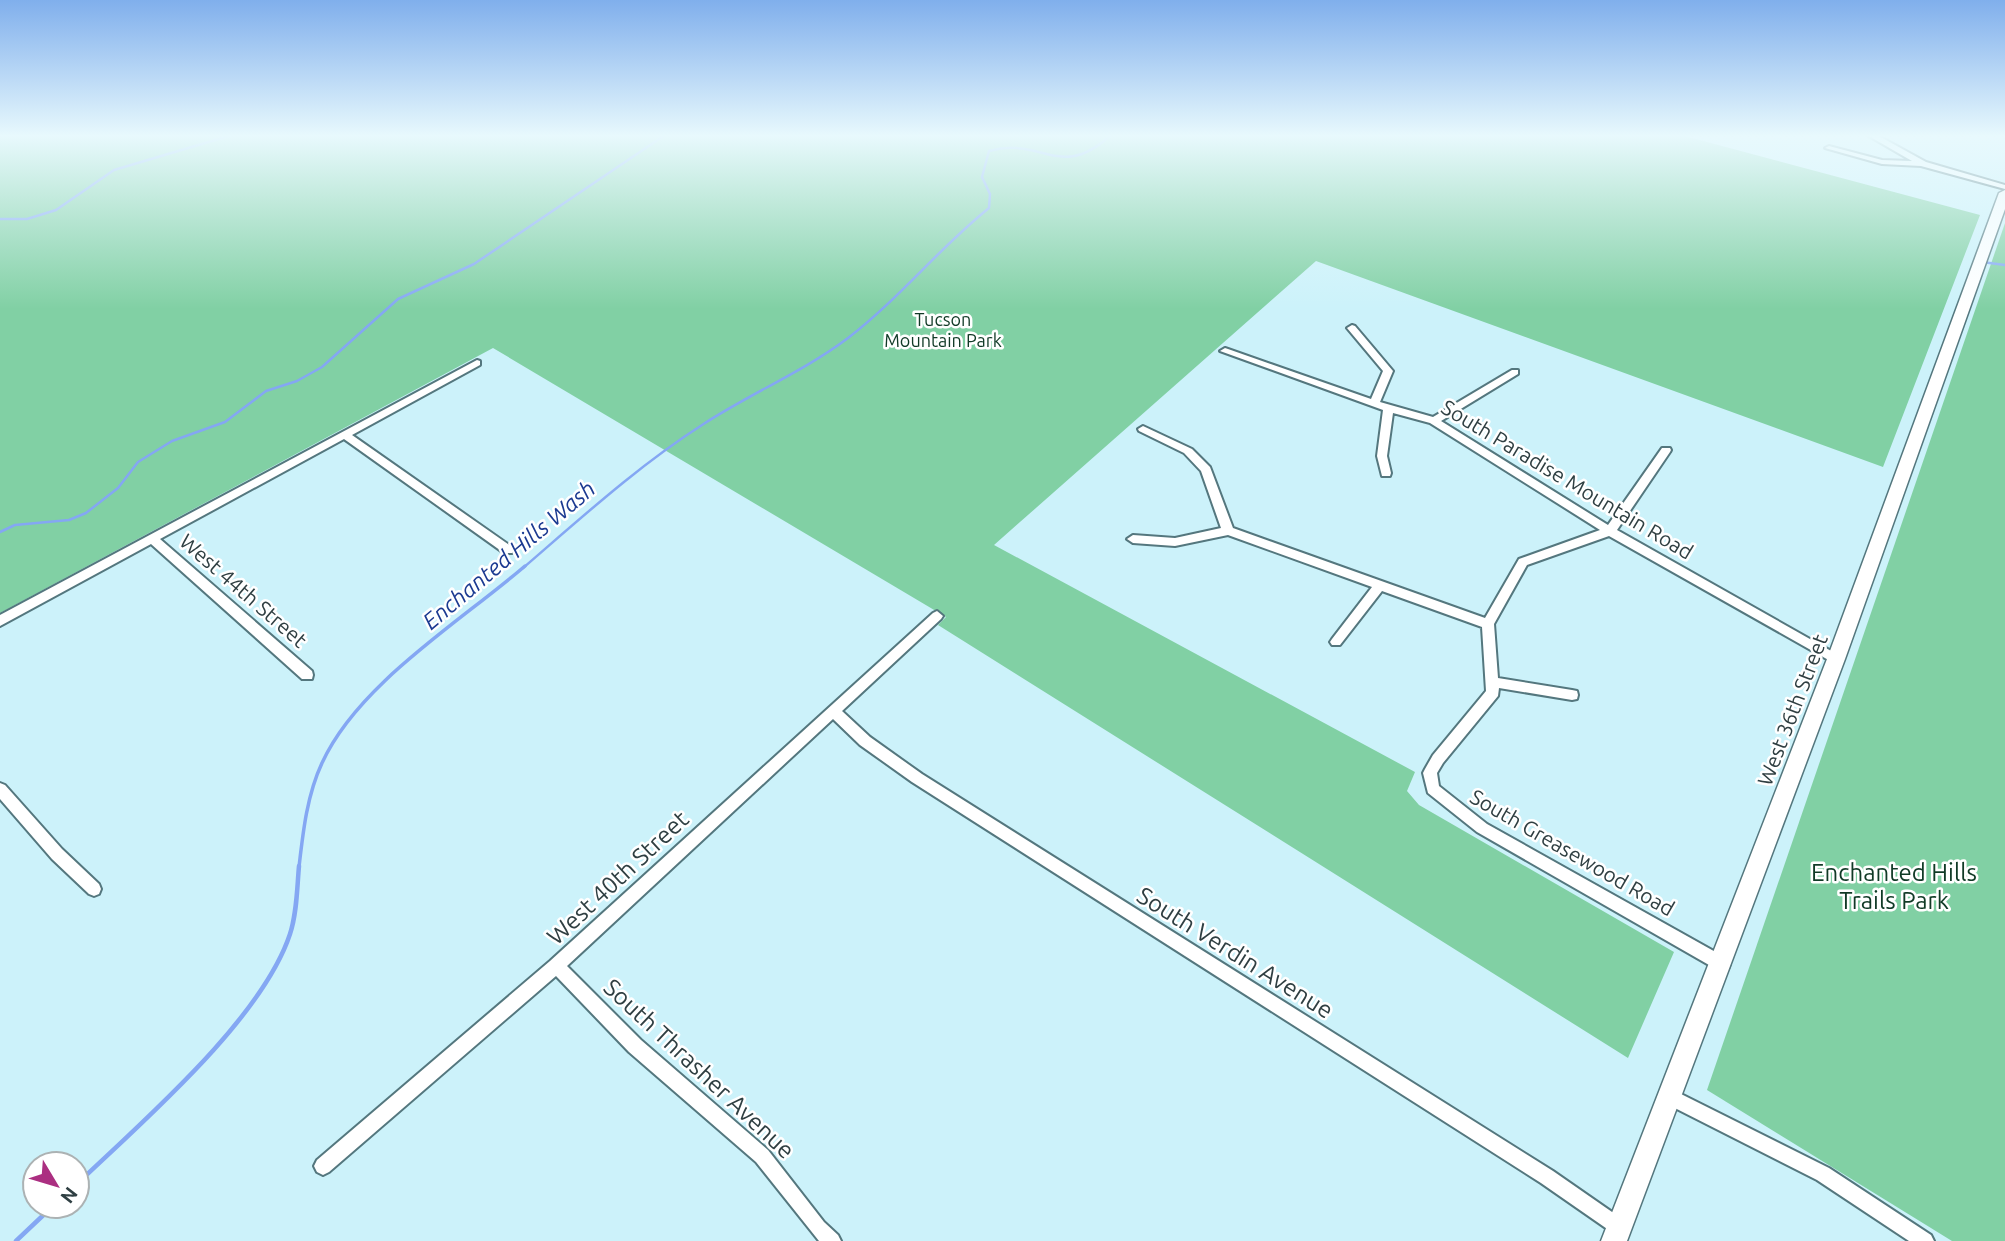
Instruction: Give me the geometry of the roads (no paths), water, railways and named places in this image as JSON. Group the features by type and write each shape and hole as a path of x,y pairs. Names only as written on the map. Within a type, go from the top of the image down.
{"street":[{"name":"West 36th Street","path":"1617,1234 1836,659 2005,193"},
{"path":"1352,328 1388,371 1374,404"},
{"name":"South Paradise Mountain Road","path":"1225,351 1374,404 1434,421 1610,531 1836,659"},
{"path":"0,621 477,363"},
{"path":"1434,421 1515,372"},
{"path":"1386,473 1382,456 1389,407"},
{"path":"1143,429 1188,451 1206,470 1228,531"},
{"path":"344,434 508,550"},
{"path":"1572,695 1492,682 1488,624 1523,562 1610,531 1666,450"},
{"path":"1133,539 1175,542 1228,531 1488,624"},
{"name":"West 44th Street","path":"151,538 307,675"},
{"path":"1336,642 1380,585"},
{"name":"West 40th Street","path":"323,1166 556,966 937,616"},
{"name":"South Greasewood Road","path":"1492,682 1493,692 1438,759 1430,773 1433,789 1482,828 1722,964"},
{"name":"South Verdin Avenue","path":"833,710 880,753 917,778 1524,1163 1617,1234"},
{"path":"0,789 57,854 94,889"},
{"name":"South Thrasher Avenue","path":"556,966 635,1046 762,1156 818,1228 832,1241"},
{"path":"1669,1096 1823,1174 1925,1241"}],"waterway":[{"path":"0,219 27,219 56,210 81,193"},
{"path":"0,532 15,525 69,520 86,513 118,488 138,462 172,441 225,422 266,391 297,381 322,367 398,299 474,264 579,193"},
{"name":"Enchanted Hills Wash","path":"523,568 610,493 678,441 813,362 867,323 989,208 989,193"},
{"path":"1982,262 2005,265"},
{"name":"Enchanted Hills Wash","path":"299,867 309,801 322,763 338,734 385,681 525,566"},
{"name":"Enchanted Hills Wash","path":"91,1171 197,1068 254,1000 275,967 290,934 299,866"},
{"name":"Enchanted Hills Wash","path":"16,1241 38,1220"}],"park label":[{"name":"Tucson Mountain Park","path":"943,330"},
{"name":"Enchanted Hills Trails Park","path":"1894,887"}]}
